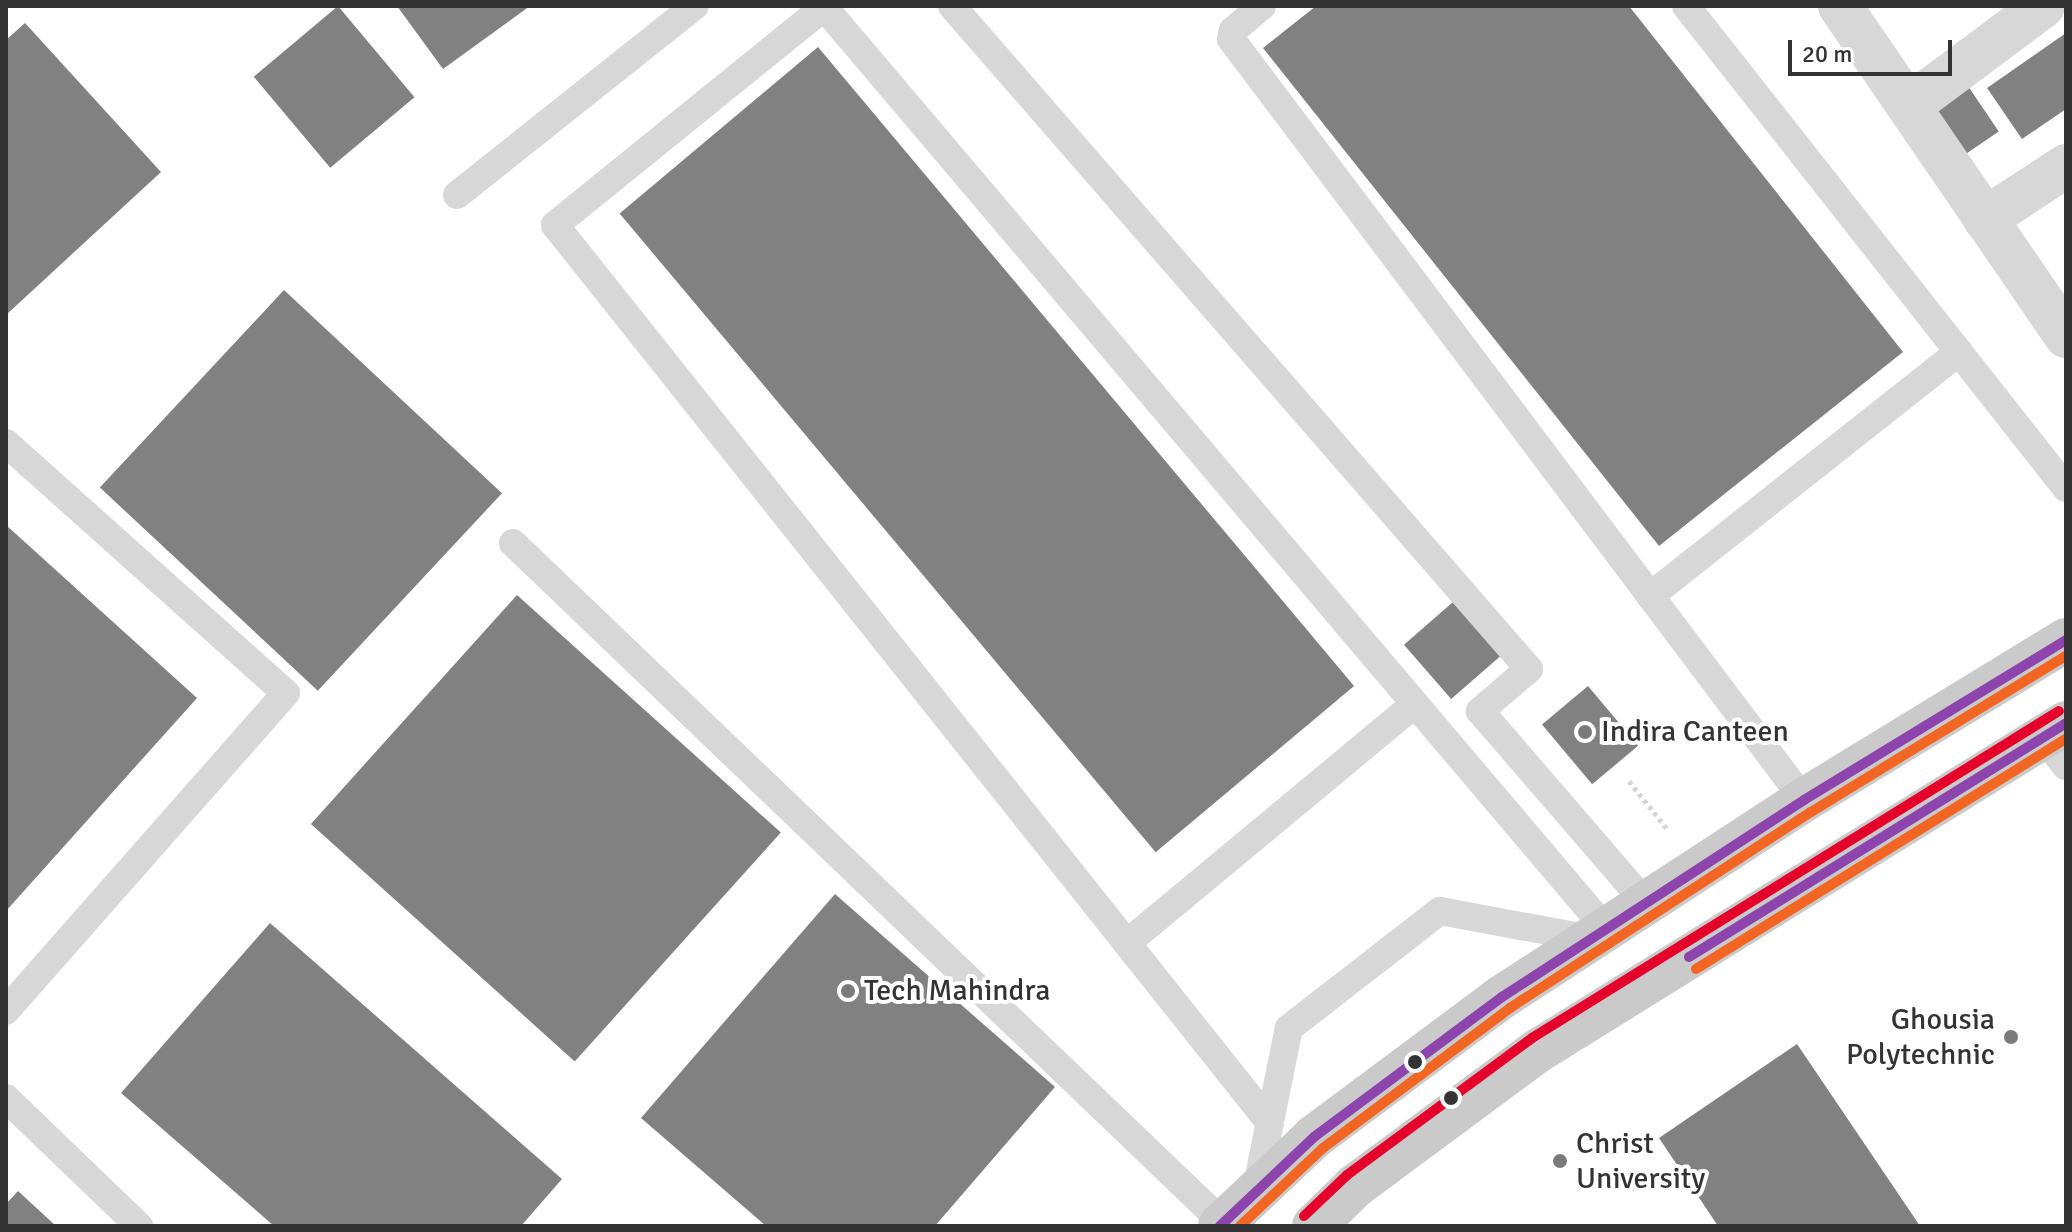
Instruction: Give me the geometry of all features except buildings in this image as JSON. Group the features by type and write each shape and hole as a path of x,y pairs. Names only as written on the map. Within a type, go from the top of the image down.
{"main road":[{"path":"1221,1225 1314,1137 1502,997 1804,800 2066,640"},
{"path":"1314,1226 1355,1186 1539,1050 2058,742"}],"street":[{"path":"1840,6 2066,336"},
{"path":"1909,106 2043,6"},
{"path":"1985,219 2066,166"}],"lane":[{"path":"457,195 695,6"},
{"path":"952,6 1529,669 1480,711 1646,903"},
{"path":"1262,6 1233,30 1231,39 1804,800"},
{"path":"1686,6 2066,488"},
{"path":"1270,1123 555,225 824,7 1415,704 1599,934"},
{"path":"1650,596 1959,352"},
{"path":"6,443 286,693 6,1011"},
{"path":"513,543 1221,1225"},
{"path":"1127,943 1415,704"},
{"path":"1256,1192 1289,1028 1440,911 1599,934"},
{"path":"6,1098 139,1226"}],"path":[{"path":"1629,781 1700,868"}],"transit line":[{"path":"1220,1226 1314,1137 1502,997 1804,800 2066,640"},
{"path":"1240,1226 1323,1148 1510,1008 1811,812 2066,656"},
{"path":"1304,1216 1347,1175 1532,1038 2059,711"},
{"path":"1689,957 2066,723"},
{"path":"1696,969 2066,739"}],"place":[{"name":"Indira Canteen","path":"1585,732"},
{"name":"Tech Mahindra","path":"848,991"},
{"name":"Ghousia Polytechnic","path":"2011,1037"},
{"name":"Christ University","path":"1560,1161"}]}
